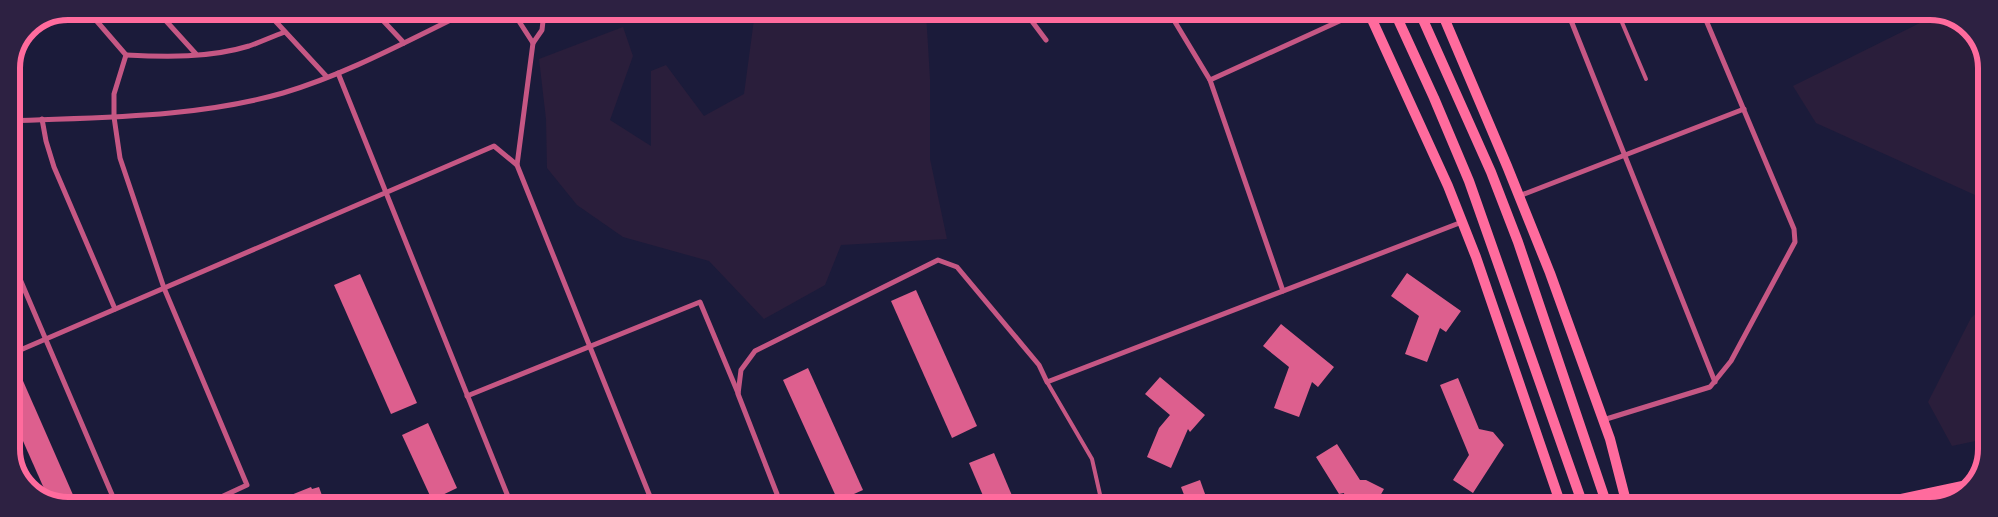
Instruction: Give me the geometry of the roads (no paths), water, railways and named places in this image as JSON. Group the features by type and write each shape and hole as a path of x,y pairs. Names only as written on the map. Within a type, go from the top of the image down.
{"highway":[{"path":"1914,497 1958,488"}],"main road":[{"path":"1374,20 1448,186 1462,222 1482,274 1558,497"},
{"path":"1399,20 1469,182 1580,497"},
{"path":"1423,20 1491,172 1518,242 1604,497"},
{"path":"1445,20 1550,273 1610,439 1625,497"}],"street":[{"path":"96,20 126,55 162,57 196,54 248,46 285,32"},
{"path":"166,20 196,54"},
{"path":"274,20 327,77"},
{"path":"382,20 404,43"},
{"path":"20,120 149,115 228,105 282,93 338,73 451,20"},
{"path":"518,20 533,43"},
{"path":"517,165 533,43 542,30 543,20"},
{"path":"1031,20 1046,40"},
{"path":"1174,20 1210,80 1283,291"},
{"path":"1210,80 1340,20"},
{"path":"1571,20 1715,382"},
{"path":"1603,420 1710,387 1731,362 1795,242 1794,229 1706,20"},
{"path":"126,55 114,94 114,117 120,158 164,288 247,485 221,497"},
{"path":"338,73 507,497"},
{"path":"1519,196 1744,109"},
{"path":"42,119 46,141 54,166 115,309"},
{"path":"20,350 494,146 517,165 650,497"},
{"path":"738,394 741,370 755,351 938,260 957,267 1039,365 1047,382 1462,222"},
{"path":"20,279 113,497"},
{"path":"467,396 700,302 777,494 775,497"}],"lane":[{"path":"1621,20 1646,79"},
{"path":"1047,382 1092,459 1101,497"}]}
